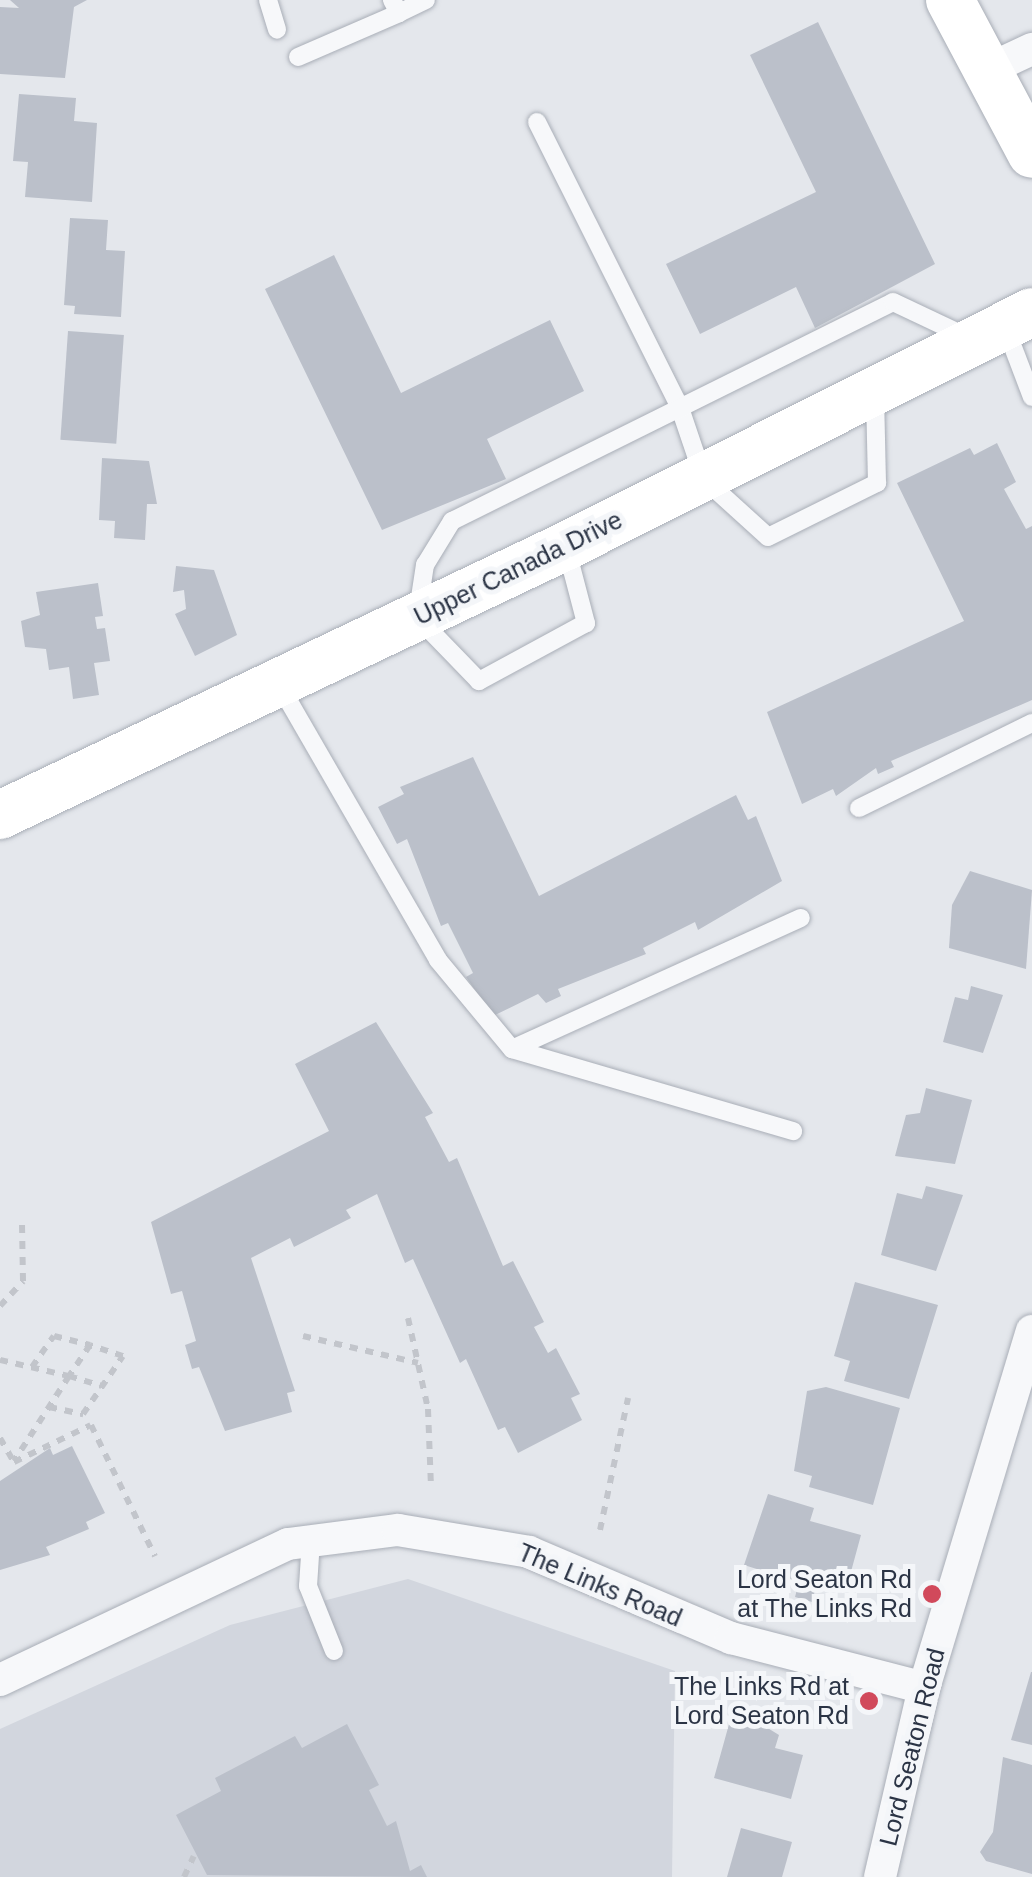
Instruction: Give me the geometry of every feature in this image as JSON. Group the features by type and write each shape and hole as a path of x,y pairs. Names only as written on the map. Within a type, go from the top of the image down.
{"street":[{"path":"950,0 1032,154"},
{"path":"987,70 1032,49"},
{"name":"Upper Canada Drive","path":"0,814 566,546 1004,327"},
{"name":"Lord Seaton Road","path":"880,1877 924,1688 1032,1331"},
{"name":"The Links Road","path":"0,1680 218,1574 311,1540 398,1530 493,1542 731,1638 924,1688"}],"lane":[{"path":"268,0 278,30"},
{"path":"298,57 396,6 426,0"},
{"path":"537,122 680,408 704,479 768,537 877,483 875,392"},
{"path":"566,546 586,623 480,681 418,617 425,565 452,521 893,302 1004,327 1032,397"},
{"path":"278,682 438,960 512,1049 793,1131"},
{"path":"859,808 1032,723"},
{"path":"512,1049 801,918"},
{"path":"311,1540 308,1586 334,1651"}],"path":[{"path":"0,1306 23,1282 22,1225"},
{"path":"408,1318 418,1363 431,1488"},
{"path":"32,1367 54,1336 123,1356 83,1414"},
{"path":"303,1336 418,1363"},
{"path":"14,1462 90,1345"},
{"path":"0,1360 102,1386"},
{"path":"600,1530 628,1398"},
{"path":"49,1406 83,1414 91,1425 156,1556"},
{"path":"14,1462 91,1425"},
{"path":"0,1438 14,1462"},
{"path":"184,1877 194,1856"}],"shaded area":[{"path":"408,1579 675,1671 672,1877 0,1877 0,1729 230,1625"}],"building":[{"path":"10,0 87,0 74,7 65,78 0,74 0,7 19,8"},
{"path":"818,22 935,264 815,328 796,287 700,334 666,264 816,192 750,55"},
{"path":"19,94 76,98 74,121 97,123 92,202 25,197 28,162 13,161"},
{"path":"70,218 108,220 106,250 125,251 121,317 74,314 75,306 64,305"},
{"path":"334,255 401,393 550,320 584,391 487,439 506,479 382,530 265,289"},
{"path":"68,331 124,335 116,444 60,440"},
{"path":"997,443 1016,482 1004,489 1026,529 1032,526 1032,700 891,761 894,767 878,774 876,768 836,796 833,789 802,804 767,712 964,621 897,483 970,448 974,455"},
{"path":"102,458 149,461 157,504 147,504 145,540 114,538 115,521 99,520"},
{"path":"176,566 214,570 237,635 195,656 175,614 186,609 184,590 173,592"},
{"path":"98,583 103,616 95,617 97,629 105,628 110,661 94,663 99,695 73,699 69,667 49,670 46,649 25,647 21,621 40,615 36,592"},
{"path":"473,757 539,896 736,795 748,820 756,816 782,881 698,930 695,922 643,948 646,954 558,989 561,996 546,1003 538,994 493,1016 466,977 473,973 448,923 441,926 407,839 397,844 378,807 404,794 400,787"},
{"path":"970,871 1032,890 1026,969 949,948 952,905"},
{"path":"971,986 1003,995 983,1053 943,1042 955,997 968,1000"},
{"path":"376,1022 433,1113 425,1117 449,1162 457,1158 503,1266 513,1261 544,1322 534,1327 548,1353 556,1348 580,1394 571,1398 582,1420 518,1453 505,1427 498,1430 466,1359 460,1363 413,1259 405,1263 377,1194 346,1210 351,1218 294,1247 290,1238 251,1258 295,1391 287,1393 292,1412 225,1431 199,1367 192,1369 185,1345 196,1341 182,1291 171,1294 151,1222 329,1131 295,1064"},
{"path":"926,1088 972,1100 955,1164 895,1156 906,1115 920,1113"},
{"path":"926,1186 963,1195 936,1271 881,1255 897,1193 922,1199"},
{"path":"855,1282 938,1305 909,1399 844,1381 850,1361 834,1356"},
{"path":"826,1387 900,1408 873,1505 809,1487 812,1476 794,1471 807,1391"},
{"path":"72,1446 105,1513 86,1522 89,1529 46,1547 50,1555 0,1570 0,1481 50,1448 53,1455"},
{"path":"768,1494 814,1508 810,1521 861,1535 849,1579 820,1571 812,1602 795,1597 799,1582 744,1565"},
{"path":"1032,1672 1032,1745 1011,1740"},
{"path":"731,1717 766,1727 779,1735 775,1748 803,1755 791,1799 714,1778"},
{"path":"347,1724 379,1785 369,1790 387,1826 396,1821 410,1871 421,1865 427,1877 207,1875 176,1815 221,1791 215,1778 295,1736 302,1748"},
{"path":"1003,1757 1032,1765 1032,1874 986,1861 980,1852 993,1832"},
{"path":"741,1828 792,1842 782,1877 727,1877"}],"place":[{"name":"Lord Seaton Rd at The Links Rd","path":"932,1594"},
{"name":"The Links Rd at Lord Seaton Rd","path":"869,1701"}]}
